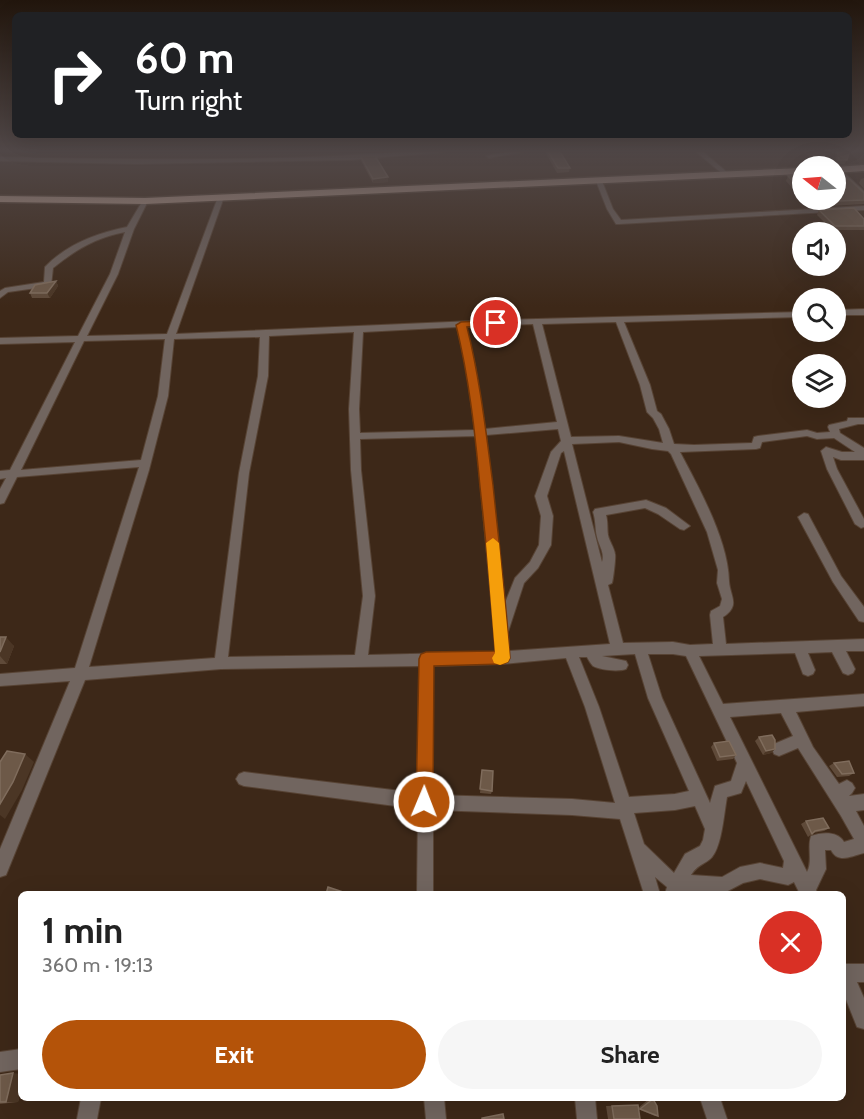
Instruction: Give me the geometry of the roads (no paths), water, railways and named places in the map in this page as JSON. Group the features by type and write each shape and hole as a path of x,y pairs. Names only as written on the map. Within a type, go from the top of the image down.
{"street":[{"path":"0,500 114,273 130,229 144,202"},
{"path":"0,869 80,674 115,569 163,396 170,338 219,202"},
{"path":"607,202 619,222 864,208"},
{"path":"0,296 5,290 48,284 49,267 80,243 112,231 130,229"},
{"path":"846,313 864,312"},
{"path":"0,341 170,338 537,322 792,314"},
{"path":"619,319 645,385 652,412 664,429 670,448 676,453 713,532 724,570 723,583 728,599 725,609 716,615 720,650"},
{"path":"537,322 618,649"},
{"path":"461,325 473,372 503,658"},
{"path":"359,330 354,409 355,436 369,596 361,660"},
{"path":"221,663 244,473 262,376 265,334"},
{"path":"836,435 833,427 853,423 852,420 864,421"},
{"path":"355,436 480,432 563,425"},
{"path":"501,632 519,581 534,565 545,545 547,516 541,496 556,452 567,441 619,440 670,448 756,446 758,439 807,433 817,436 836,435 845,439 864,456"},
{"path":"861,524 832,469 826,451 842,456 864,456"},
{"path":"0,475 145,463"},
{"path":"614,633 618,622 608,583 607,568 610,556 602,535 603,526 598,512 646,504 662,511 684,526"},
{"path":"804,517 837,579 864,617"},
{"path":"0,680 221,663 503,658 618,649 673,648 690,651 864,645"},
{"path":"836,646 848,669"},
{"path":"799,647 808,670"},
{"path":"640,650 653,673 669,733 713,828"},
{"path":"591,651 597,661 621,665"},
{"path":"690,651 808,891"},
{"path":"571,653 592,707 651,891"},
{"path":"425,891 426,659"},
{"path":"720,711 786,708 864,700"},
{"path":"786,708 801,740 842,795 864,845 840,851 835,842 817,842 818,869 808,891"},
{"path":"779,749 801,740"},
{"path":"675,888 691,860 706,852 720,791 736,788 745,761"},
{"path":"244,779 424,802 572,807 625,812"},
{"path":"842,795 864,802"},
{"path":"625,812 631,804 675,802 699,797"},
{"path":"638,848 675,888"},
{"path":"675,888 724,885 740,875 760,871 788,877 793,860"},
{"path":"846,973 864,973"},
{"path":"846,980 864,1020"},
{"path":"0,1062 18,1059"},
{"path":"87,1119 90,1101"},
{"path":"435,1101 436,1119"},
{"path":"585,1101 587,1119"},
{"path":"711,1101 717,1119"}]}
